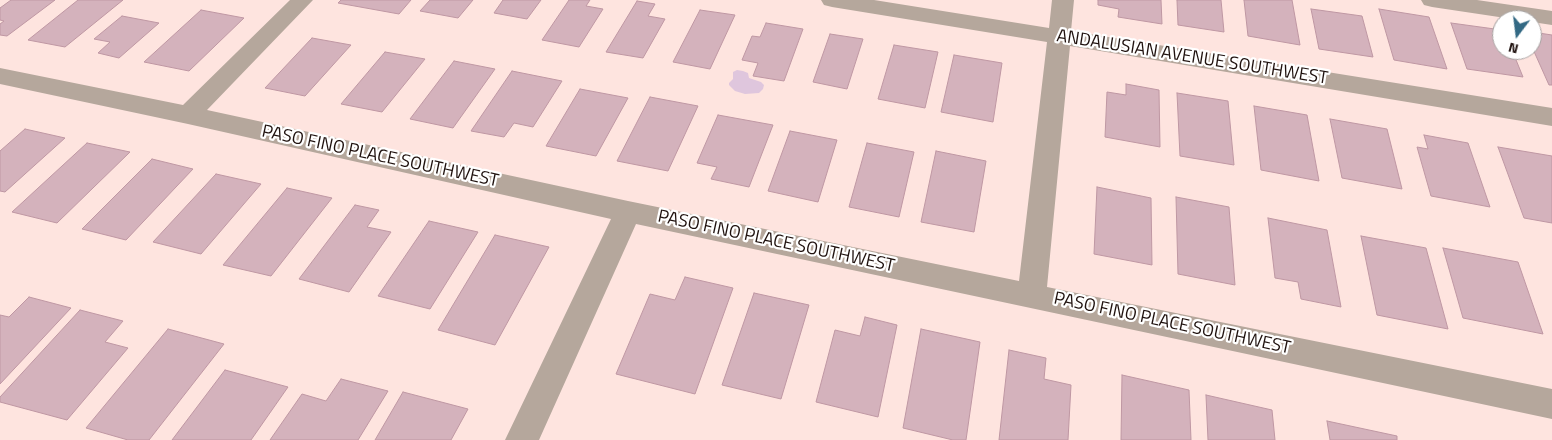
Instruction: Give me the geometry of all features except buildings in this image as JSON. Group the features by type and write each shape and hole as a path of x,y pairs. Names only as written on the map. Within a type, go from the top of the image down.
{"street":[{"path":"188,115 302,0"},
{"name":"ANDALUSIAN AVENUE SOUTHWEST","path":"832,0 1552,117"},
{"path":"1032,295 1063,0"},
{"path":"1432,0 1552,18"},
{"name":"PASO FINO PLACE SOUTHWEST","path":"0,76 188,115 628,212 1552,404"},
{"path":"522,440 628,212"}],"shaded area":[{"path":"737,70 748,73 749,78 761,82 764,85 763,89 759,93 745,94 735,91 729,83 733,79 733,72"}]}
